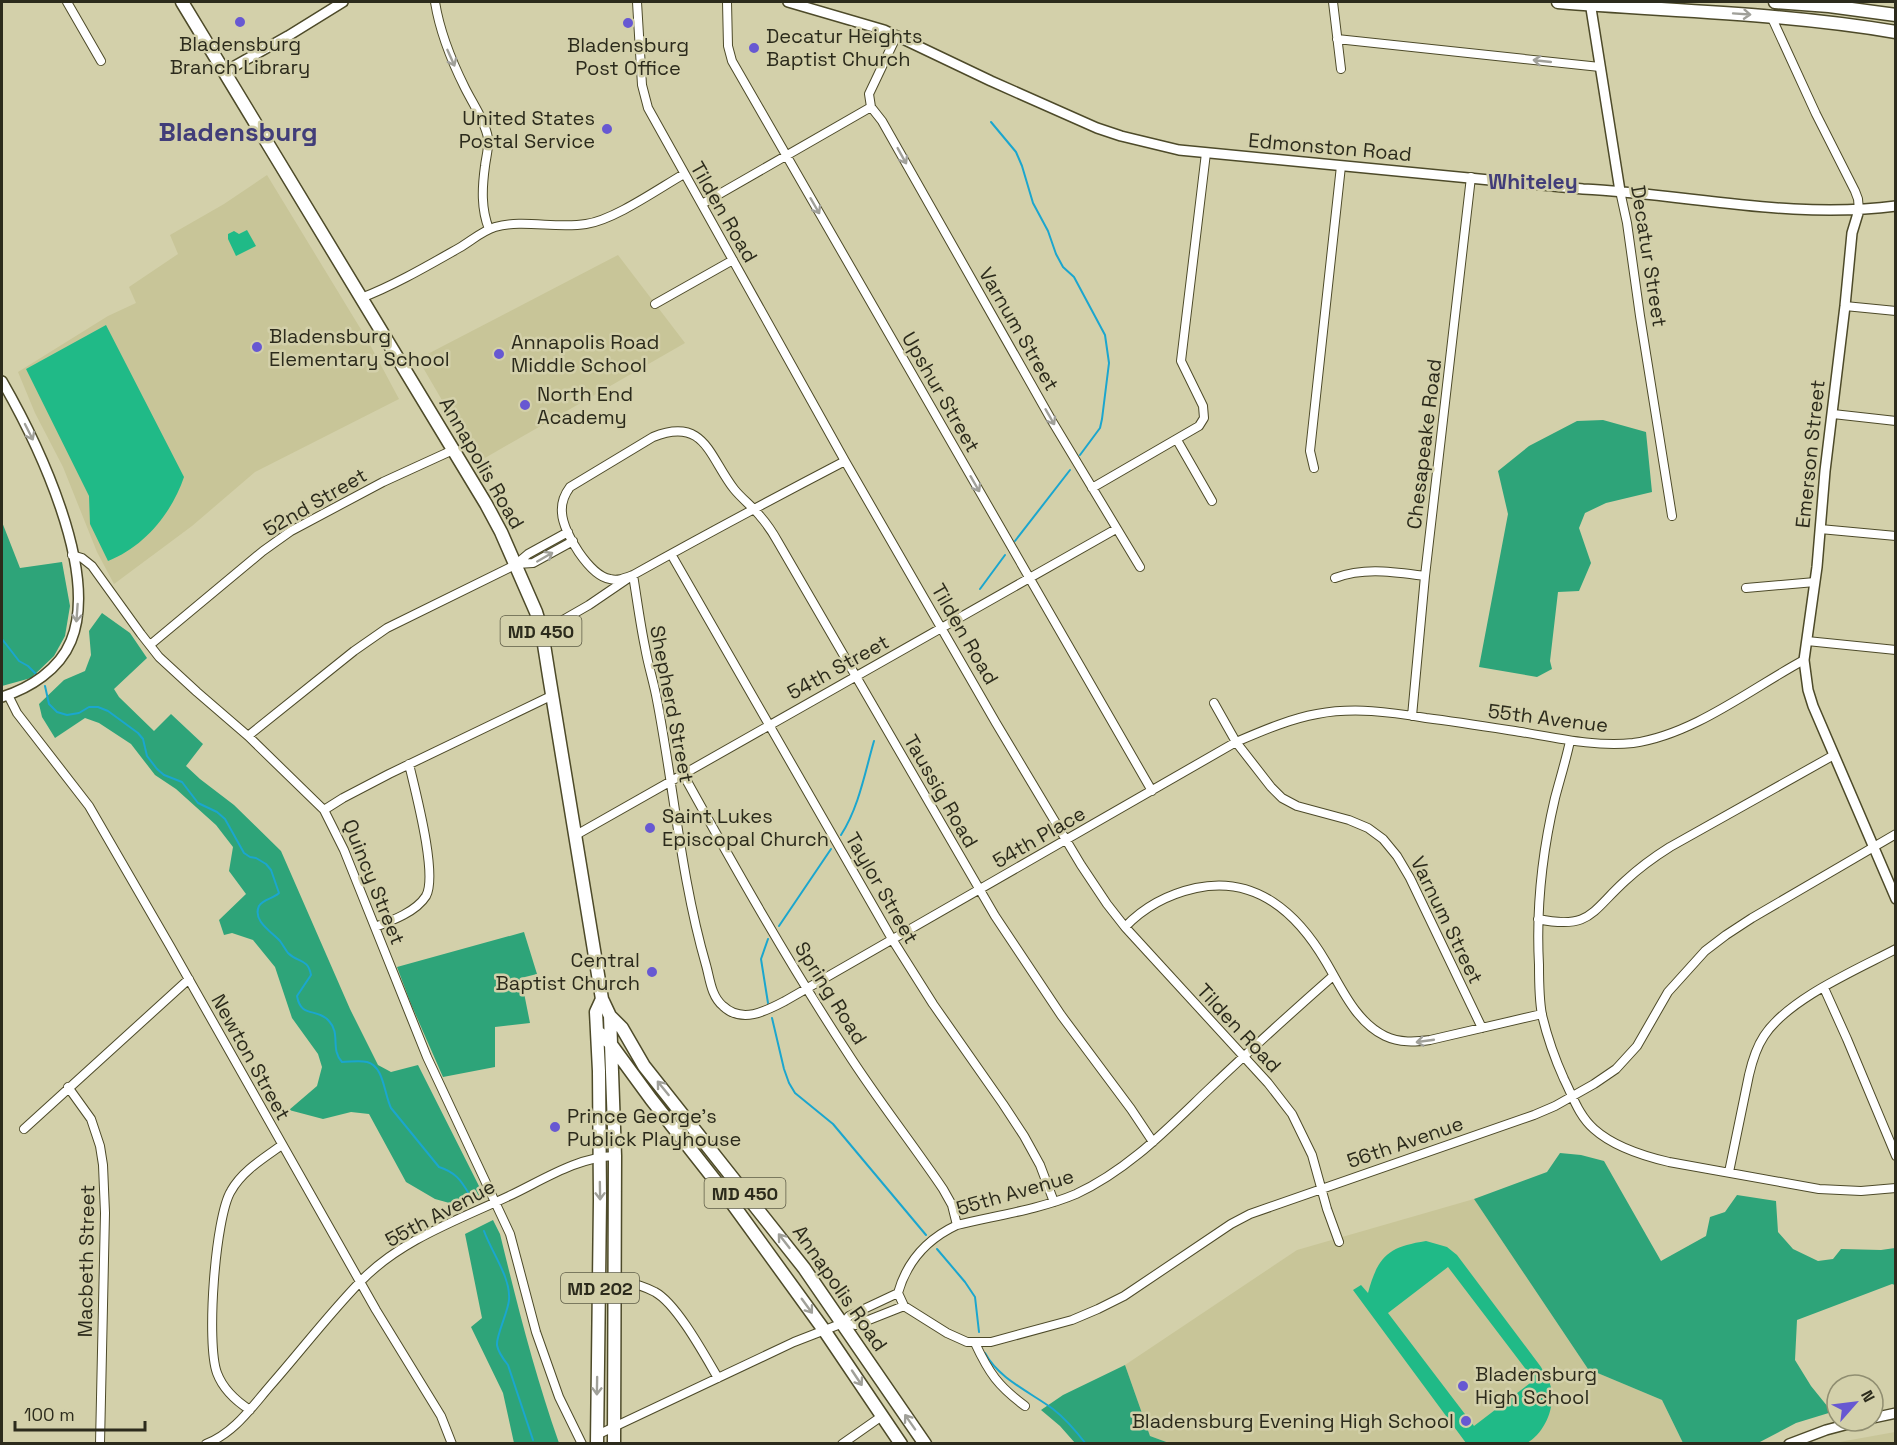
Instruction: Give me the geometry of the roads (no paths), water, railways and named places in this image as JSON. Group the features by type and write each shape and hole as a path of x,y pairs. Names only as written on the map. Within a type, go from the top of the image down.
{"main road":[{"name":"Annapolis Road","path":"182,2 501,532 536,612 542,632 553,695 587,918 602,999"},
{"path":"1558,2 1771,16 1896,32"},
{"path":"1775,2 1896,15"},
{"name":"MD 450","path":"602,999 610,1016"},
{"name":"MD 450","path":"597,1031 596,1012 602,999"},
{"name":"Annapolis Road","path":"610,1016 622,1028 644,1066 787,1246 925,1443"},
{"name":"MD 202","path":"610,1016 615,1156 614,1443"},
{"name":"Annapolis Road","path":"597,1031 610,1043 721,1188 824,1330 901,1443"},
{"name":"MD 202","path":"597,1031 600,1312 597,1439"},
{"path":"614,1083 621,1077 633,1074"}],"street":[{"path":"67,2 101,61"},
{"path":"224,72 343,2"},
{"path":"435,2 441,34 488,138 483,212 489,230"},
{"name":"Tilden Road","path":"637,2 644,97 684,174 845,461 1066,841 1107,904 1178,987 1275,1091 1292,1114 1312,1155 1339,1242"},
{"name":"Upshur Street","path":"727,2 728,46 732,61 1152,791"},
{"name":"Edmonston Road","path":"788,2 897,35 991,81 1097,128 1155,145 1206,153 1620,191 1786,209 1859,210 1896,206"},
{"path":"1333,2 1341,69"},
{"name":"Decatur Street","path":"1590,3 1620,191 1628,223 1672,516"},
{"path":"1771,16 1816,114 1855,191 1859,210"},
{"path":"702,204 871,107 869,94 897,35"},
{"path":"1337,39 1600,67"},
{"name":"Varnum Street","path":"871,107 882,121 1047,411 1140,567"},
{"path":"1092,488 1180,438 1199,426 1204,418 1203,406 1181,361 1206,153"},
{"path":"1314,468 1310,452 1341,166"},
{"path":"361,298 434,262 497,226 588,224 604,219 684,174"},
{"name":"Chesapeake Road","path":"1412,716 1425,576 1471,177"},
{"name":"Emerson Street","path":"1859,210 1852,233 1815,582 1804,660 1808,690 1896,898"},
{"path":"655,304 733,260"},
{"path":"1845,306 1896,311"},
{"path":"2,381 33,439 48,472 61,510 72,555 78,613 68,648 59,661 29,686 5,696"},
{"path":"1833,414 1896,421"},
{"name":"Taussig Road","path":"633,575 614,580 601,576 589,565 568,532 562,514 564,495 579,480 653,437 665,432 689,433 700,439 709,449 732,487 767,524 979,891 1050,999 1153,1142"},
{"path":"1180,438 1212,501"},
{"name":"52nd Street","path":"150,645 262,551 291,531 383,482 453,450"},
{"path":"542,632 670,554 845,461"},
{"name":"54th Street","path":"576,835 1116,529"},
{"path":"1820,529 1896,536"},
{"path":"248,736 354,651 387,628 515,565 528,554 568,532"},
{"path":"515,565 533,563 573,541"},
{"name":"Taylor Street","path":"670,554 892,939 933,1004 998,1095 1024,1136 1040,1165 1053,1202"},
{"name":"Quincy Street","path":"72,555 79,556 88,562 150,645 172,670 248,736 324,810 344,850 428,1057 510,1234 536,1332 559,1397 582,1443"},
{"path":"1335,578 1351,572 1377,570 1425,576"},
{"name":"Shepherd Street","path":"633,575 644,646 657,699 691,905 710,979"},
{"path":"1746,588 1815,582"},
{"path":"1807,641 1896,650"},
{"name":"55th Avenue","path":"1412,716 1570,741 1632,743 1659,737 1685,727 1804,660"},
{"path":"324,810 409,764 553,695"},
{"name":"Newton Street","path":"5,696 89,806 360,1281 441,1416 452,1443"},
{"name":"Varnum Street","path":"1214,703 1236,742 1282,798 1297,806 1349,820 1368,828 1383,839 1397,856 1410,878 1482,1028"},
{"name":"54th Place","path":"710,979 714,995 730,1011 741,1015 753,1015 769,1010 1236,742 1294,719 1318,714 1369,711 1412,716"},
{"path":"1570,741 1547,840 1538,919 1539,978 1542,1014 1560,1070 1578,1110 1596,1131 1612,1141 1651,1158 1819,1190 1861,1191 1896,1188"},
{"path":"1538,919 1567,923 1587,917 1648,861 1834,755"},
{"path":"375,927 415,907 426,896 429,888 429,868 409,764"},
{"name":"Spring Road","path":"683,774 848,1055 943,1190 952,1205 957,1225"},
{"name":"56th Avenue","path":"903,1306 954,1336 975,1343 991,1342 1072,1320 1124,1296 1231,1224 1250,1214 1534,1115 1606,1076 1624,1061 1642,1038 1668,992 1705,951 1775,904 1896,834"},
{"path":"1125,927 1140,913 1176,894 1202,887 1234,886 1266,897 1291,916 1305,931 1359,1015 1371,1027 1393,1039 1413,1042 1430,1041 1542,1014"},
{"path":"1729,1172 1749,1076 1754,1057 1763,1038 1784,1013 1824,988 1896,949"},
{"name":"55th Avenue","path":"898,1293 909,1264 924,1246 943,1231 957,1225 1053,1202 1074,1194 1126,1165 1333,976"},
{"path":"24,1129 189,979"},
{"path":"1824,988 1896,1156"},
{"name":"Macbeth Street","path":"68,1088 91,1119 100,1146 103,1165 105,1213 100,1443"},
{"path":"250,1410 225,1387 216,1370 213,1320 221,1216 231,1191 247,1171 282,1145"},
{"name":"55th Avenue","path":"206,1443 229,1431 250,1410 360,1281 378,1266 411,1243 571,1166 599,1156 615,1156"},
{"path":"615,1279 648,1289 667,1301 718,1378"},
{"path":"597,1439 614,1427 824,1330 843,1323 856,1325 903,1306 898,1293 849,1316 843,1323"},
{"path":"975,1343 997,1382 1025,1406"},
{"path":"843,1443 882,1416"},
{"path":"1789,1443 1825,1430"}],"waterway":[{"path":"991,122 1016,152 1033,203 1048,231 1056,254 1063,267 1074,277 1105,335 1109,363 1102,419 1100,428 1080,455"},
{"path":"1015,541 1070,470"},
{"path":"980,589 1005,555"},
{"path":"2,639 19,661 37,675"},
{"path":"45,686 49,704 57,712 67,715 79,713 89,707 98,707 108,711 138,733 143,739 147,756 157,769 164,775 182,782 198,803 217,812 225,819 244,853 266,864 271,870 279,893 259,906 258,917 288,953 305,963 310,970 311,975 297,996 302,1008 320,1014 333,1026 338,1057 342,1062 367,1062 377,1069 391,1108 439,1167 457,1177 469,1194"},
{"path":"841,835 857,801 874,741"},
{"path":"779,926 831,849"},
{"path":"768,939 761,959 768,1003"},
{"path":"772,1018 784,1069 795,1093 833,1124 926,1235"},
{"path":"484,1231 504,1274 509,1292 508,1305 497,1341 498,1348 508,1365 533,1440"},
{"path":"937,1249 975,1297 979,1332"},
{"path":"985,1353 1007,1378 1062,1417 1086,1444"}],"place":[{"name":"Bladensburg Branch Library","path":"240,22"},
{"name":"Bladensburg Post Office","path":"628,23"},
{"name":"Decatur Heights Baptist Church","path":"754,48"},
{"name":"United States Postal Service","path":"607,129"},
{"name":"Bladensburg Elementary School","path":"257,347"},
{"name":"Annapolis Road Middle School","path":"499,354"},
{"name":"North End Academy","path":"525,405"},
{"name":"Saint Lukes Episcopal Church","path":"650,828"},
{"name":"Central Baptist Church","path":"652,972"},
{"name":"Prince George's Publick Playhouse","path":"555,1127"},
{"name":"Bladensburg High School","path":"1463,1386"},
{"name":"Bladensburg Evening High School","path":"1466,1421"}],"district":[{"name":"Bladensburg","path":"238,132"},
{"name":"Whiteley","path":"1533,181"}]}
